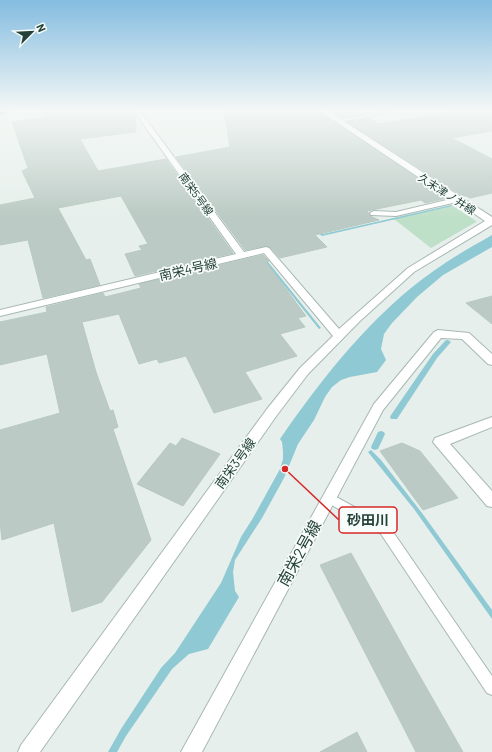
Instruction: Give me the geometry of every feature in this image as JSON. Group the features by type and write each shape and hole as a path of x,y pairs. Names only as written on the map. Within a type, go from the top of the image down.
{"street":[{"name":"南栄5号線","path":"162,146 242,256"},
{"name":"久末津ノ井線","path":"376,146 491,221"},
{"path":"374,213 396,214 457,200"},
{"name":"南栄3号線","path":"28,752 272,412 304,371 339,336 411,270 491,221"},
{"name":"南栄4号線","path":"0,313 266,250 339,336"},
{"name":"南栄2号線","path":"191,752 378,407 438,334 465,336 492,360"},
{"path":"492,422 440,442 492,501"}],"lane":[{"path":"329,498 385,530 492,688"}],"green space":[{"path":"453,206 476,222 431,248 394,219"}],"water":[{"path":"451,205 453,206 322,236 316,231 317,229 323,234"},
{"path":"492,235 492,247 443,275 417,297 392,323 384,334 381,349 386,360 377,372 341,380 332,387 325,397 314,420 298,444 284,478 262,518 235,560 233,572 235,591 239,597 208,649 189,654 172,669 126,736 117,752 108,752 121,729 161,668 175,653 221,583 241,537 280,469 283,459 283,451 282,442 280,439 313,393 370,326 412,287 442,265"},
{"path":"264,257 321,328 319,329 262,258"},
{"path":"371,450 381,460 422,513 492,610 492,619 414,509 368,452"}],"building":[{"path":"20,146 84,146 98,171 166,159 233,253 135,276 125,254 142,250 139,246 148,244 121,196 58,208 86,260 90,259 100,285 43,298 28,240 0,245 0,205 35,198 22,171 28,168"},
{"path":"371,146 447,198 425,203 421,200 367,211 370,216 379,220 315,235 327,247 280,258 270,247 266,246 245,250 176,157 230,147"},
{"path":"385,146 467,146 492,159 492,193 470,198 463,196"},
{"path":"263,255 269,261 266,262 306,316 298,318 305,327 280,334 297,356 245,372 262,399 214,413 186,356 159,363 157,359 139,364 119,314 82,322 96,372 110,411 113,410 118,427 113,429 151,540 102,602 72,612 54,523 2,540 0,522 0,430 60,413 47,354 0,365 0,322 47,312 46,307 103,293 105,297 141,288 139,284"},
{"path":"492,296 492,324 466,303"},
{"path":"182,438 220,454 183,506 137,484 170,443 176,446"},
{"path":"402,443 420,451 458,498 423,510 380,451"},
{"path":"351,553 463,752 416,752 320,565"},
{"path":"357,732 367,752 320,752"}],"waterway":[{"path":"394,417 435,356 448,342"},
{"path":"375,447 381,434"}],"place":[{"name":"砂田川","path":"285,469"}]}
